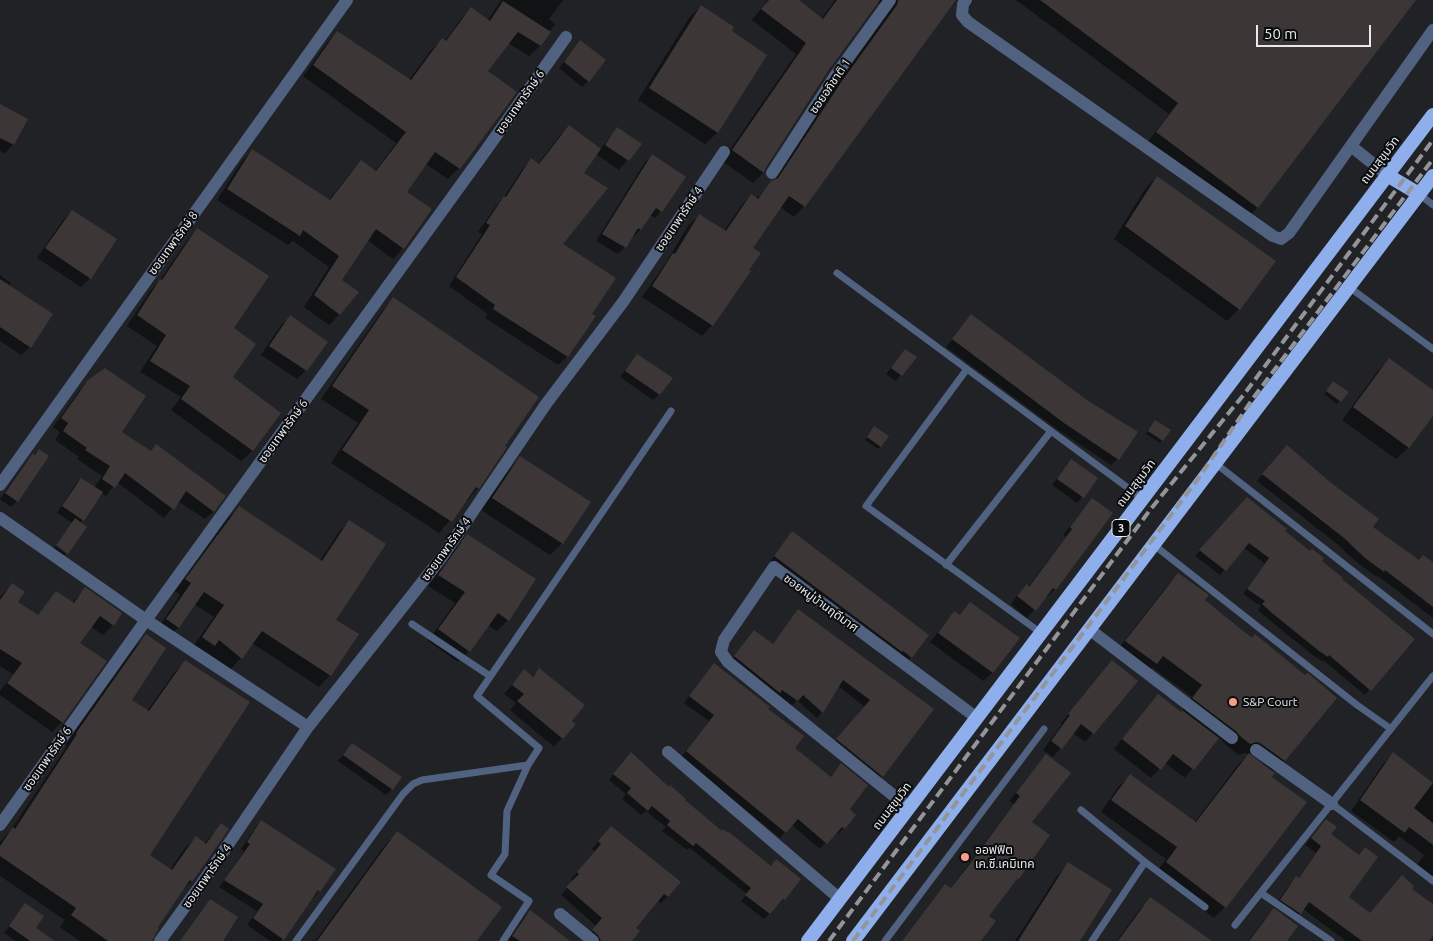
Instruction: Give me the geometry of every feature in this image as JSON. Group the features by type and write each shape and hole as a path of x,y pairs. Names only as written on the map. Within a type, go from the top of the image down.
{"highway":[{"name":"ถนนสุขุมวิท","path":"808,941 1433,115"},
{"path":"1387,175 1420,194"},
{"path":"853,941 1433,176"}],"street":[{"name":"ซอยเทพารักษ์ 8","path":"0,485 346,0"},
{"name":"ซอยอภิชาติ 1","path":"772,173 835,76 890,0"},
{"path":"966,0 963,4 962,15 968,22 1273,236 1281,238 1289,233 1433,30"},
{"name":"ซอยเทพารักษ์ 6","path":"0,825 478,162 566,36"},
{"path":"1351,146 1387,175"},
{"name":"ซอยเทพารักษ์ 4","path":"160,941 200,886 308,727 442,557 546,404 623,302 724,152"},
{"path":"0,518 146,620 308,727"},
{"name":"ซอยหมู่บ้านฤดีมาศ","path":"909,808 728,662 721,652 724,640 774,568 977,718"},
{"path":"1089,629 1232,738"},
{"path":"1256,750 1332,804"},
{"path":"668,752 840,899"},
{"path":"560,914 593,941"}],"lane":[{"path":"1420,194 1433,205"},
{"path":"837,273 1142,499"},
{"path":"1349,287 1433,349"},
{"path":"967,369 866,506 1041,634"},
{"path":"503,941 529,900 491,875 505,854 507,811 528,765 539,748 476,696 671,411"},
{"path":"946,565 1051,431"},
{"path":"1215,462 1433,634"},
{"path":"1154,544 1391,729"},
{"path":"412,624 490,676"},
{"path":"1235,925 1433,676"},
{"path":"885,941 1044,729"},
{"path":"296,941 403,794 413,784 422,780 528,765"},
{"path":"1332,804 1433,881"},
{"path":"1081,810 1145,862 1205,907"},
{"path":"1092,941 1145,862"},
{"path":"1261,893 1331,941"}],"building":[{"path":"769,0 799,0 823,19 837,0 880,0 828,71 764,173 732,150 806,43 761,9"},
{"path":"898,0 956,0 805,207 789,196 753,248 761,253 749,270 751,271 713,326 652,286 673,253 675,254 699,214 726,231 751,194 758,199 771,181 778,178 842,81 897,5"},
{"path":"1040,0 1416,0 1258,208 1156,132 1178,103"},
{"path":"503,1 551,32 541,46 518,32 488,71 517,92 460,169 435,152 407,192 432,209 404,249 376,229 342,280 359,292 340,315 314,295 339,256 303,230 300,236 227,189 252,149 330,200 361,160 376,171 406,132 313,65 337,31 411,80 442,38 446,41 471,7 490,21"},
{"path":"701,5 734,27 732,31 767,55 718,133 649,88"},
{"path":"580,40 606,60 589,82 564,62"},
{"path":"0,104 28,119 14,145 0,138"},
{"path":"569,125 601,149 584,173 608,188 563,244 616,278 592,314 596,316 568,357 493,309 495,305 456,277 490,225 486,223 504,196 506,197 531,158 539,164"},
{"path":"617,127 642,144 629,161 605,145"},
{"path":"652,154 686,177 662,212 656,208 641,230 638,228 626,248 602,234"},
{"path":"1157,176 1276,261 1240,310 1125,226"},
{"path":"72,210 117,239 91,279 45,248"},
{"path":"197,228 269,276 234,328 256,344 233,377 281,413 253,451 181,399 190,386 150,361 166,335 137,315 160,279 162,280"},
{"path":"0,279 53,314 31,348 0,327"},
{"path":"393,297 539,397 505,446 507,447 479,489 476,487 452,522 342,450 369,410 332,386"},
{"path":"971,314 1087,400 1138,432 1119,460 1064,423 952,339"},
{"path":"290,315 328,342 307,371 269,346"},
{"path":"905,349 917,357 902,376 891,368"},
{"path":"637,354 673,378 660,395 625,371"},
{"path":"1389,358 1433,390 1433,416 1409,448 1353,407"},
{"path":"105,368 146,396 122,432 151,451 156,444 226,496 214,512 186,491 174,510 125,473 115,488 102,479 110,466 85,450 87,448 63,431 68,423 61,418 88,380"},
{"path":"1333,381 1349,392 1341,402 1326,391"},
{"path":"1155,420 1171,430 1163,441 1148,431"},
{"path":"874,426 889,436 881,447 867,437"},
{"path":"1287,445 1330,482 1379,519 1373,527 1419,560 1423,555 1433,562 1433,607 1385,570 1384,572 1365,558 1344,538 1262,474"},
{"path":"39,449 49,456 18,502 5,493 33,453 35,455"},
{"path":"520,456 591,502 563,544 492,498"},
{"path":"1071,459 1098,478 1084,498 1057,479"},
{"path":"81,478 103,492 84,521 62,506"},
{"path":"1247,497 1287,529 1285,531 1310,551 1312,549 1324,558 1322,561 1342,579 1415,639 1371,691 1329,655 1328,657 1319,651 1272,613 1262,604 1265,601 1247,589 1269,558 1249,543 1226,571 1199,550"},
{"path":"1092,498 1113,513 1056,590 1053,588 1036,611 1017,596 1027,584 1029,587 1072,529 1070,527"},
{"path":"239,506 322,561 349,520 386,544 336,620 359,634 331,676 262,631 242,659 219,640 215,646 202,637 224,605 204,592 179,628 166,619 191,583 185,579"},
{"path":"75,518 87,527 68,554 56,545"},
{"path":"792,531 929,635 912,658 774,556"},
{"path":"467,534 536,579 509,621 498,613 470,652 438,629 465,592 438,575"},
{"path":"1178,573 1209,595 1205,600 1252,638 1255,634 1305,675 1308,673 1337,698 1285,761 1260,743 1250,744 1192,698 1202,685 1163,656 1157,664 1125,641"},
{"path":"12,583 25,592 18,602 38,615 56,591 74,603 85,587 122,613 114,626 100,616 80,643 107,661 63,723 7,683 22,663 0,649 0,600"},
{"path":"970,602 1020,638 993,673 938,633 954,611 960,615"},
{"path":"798,609 934,709 883,777 836,739 870,700 843,680 823,713 803,695 798,701 782,690 780,693 734,656 754,630 773,644"},
{"path":"146,634 166,648 132,700 149,711 185,660 250,702 150,855 172,870 196,836 206,844 221,823 229,829 192,882 190,880 158,927 152,941 108,941 71,915 76,908 0,856 0,846 13,827 15,829 76,733"},
{"path":"1112,660 1138,681 1094,734 1081,724 1062,749 1051,741 1070,715 1068,714"},
{"path":"714,663 770,707 768,709 804,736 795,748 831,777 841,763 868,785 850,809 856,815 845,829 842,827 827,844 798,819 786,833 686,751 714,715 689,696"},
{"path":"539,668 585,705 572,721 576,724 563,739 517,701 524,694 512,685 524,669 533,677"},
{"path":"1158,694 1219,738 1194,770 1173,754 1161,770 1122,739"},
{"path":"352,743 402,777 393,790 343,755"},
{"path":"631,752 669,787 670,785 722,831 723,829 729,832 771,866 776,859 801,879 785,900 783,899 770,914 745,895 751,888 696,843 693,846 667,825 670,821 652,806 648,811 627,793 631,788 613,774"},
{"path":"1393,752 1433,783 1414,808 1433,823 1433,845 1409,827 1405,833 1360,800"},
{"path":"1249,753 1275,773 1272,777 1307,802 1226,908 1166,862 1177,847 1111,800 1130,774 1196,822"},
{"path":"1046,754 1071,773 1032,822 1050,835 1019,879 989,916 996,921 981,941 902,941 945,884 951,888 969,865 1020,796 1016,793"},
{"path":"1326,819 1337,827 1331,834 1359,855 1365,847 1378,857 1349,897 1370,913 1402,875 1414,886 1412,889 1433,904 1433,936 1429,941 1362,941 1309,902 1301,914 1280,900 1296,876 1299,878 1321,846 1311,838"},
{"path":"261,820 336,869 320,892 318,890 284,940 253,918 263,904 224,880 250,844 247,842"},
{"path":"611,826 681,882 668,897 664,894 636,928 640,931 632,941 601,941 592,930 602,918 566,887 579,874 577,872 601,844 598,841"},
{"path":"397,831 502,907 477,941 317,941"},
{"path":"1068,862 1112,890 1080,941 1018,941"},
{"path":"1150,897 1212,941 1118,941"},
{"path":"210,899 238,917 223,941 180,941"},
{"path":"25,903 44,916 36,928 55,941 30,941 9,926"},
{"path":"1274,908 1298,926 1287,941 1249,941"},
{"path":"530,910 570,941 520,941 512,936"}],"railway":[{"path":"829,941 1150,510 1245,393 1433,140"},
{"path":"853,941 1198,479 1254,397 1433,159"}],"place":[{"name":"S&P Court","path":"1233,702"},
{"name":"ออฟฟิต เค.ซี.เคมิเทค","path":"965,857"}]}
